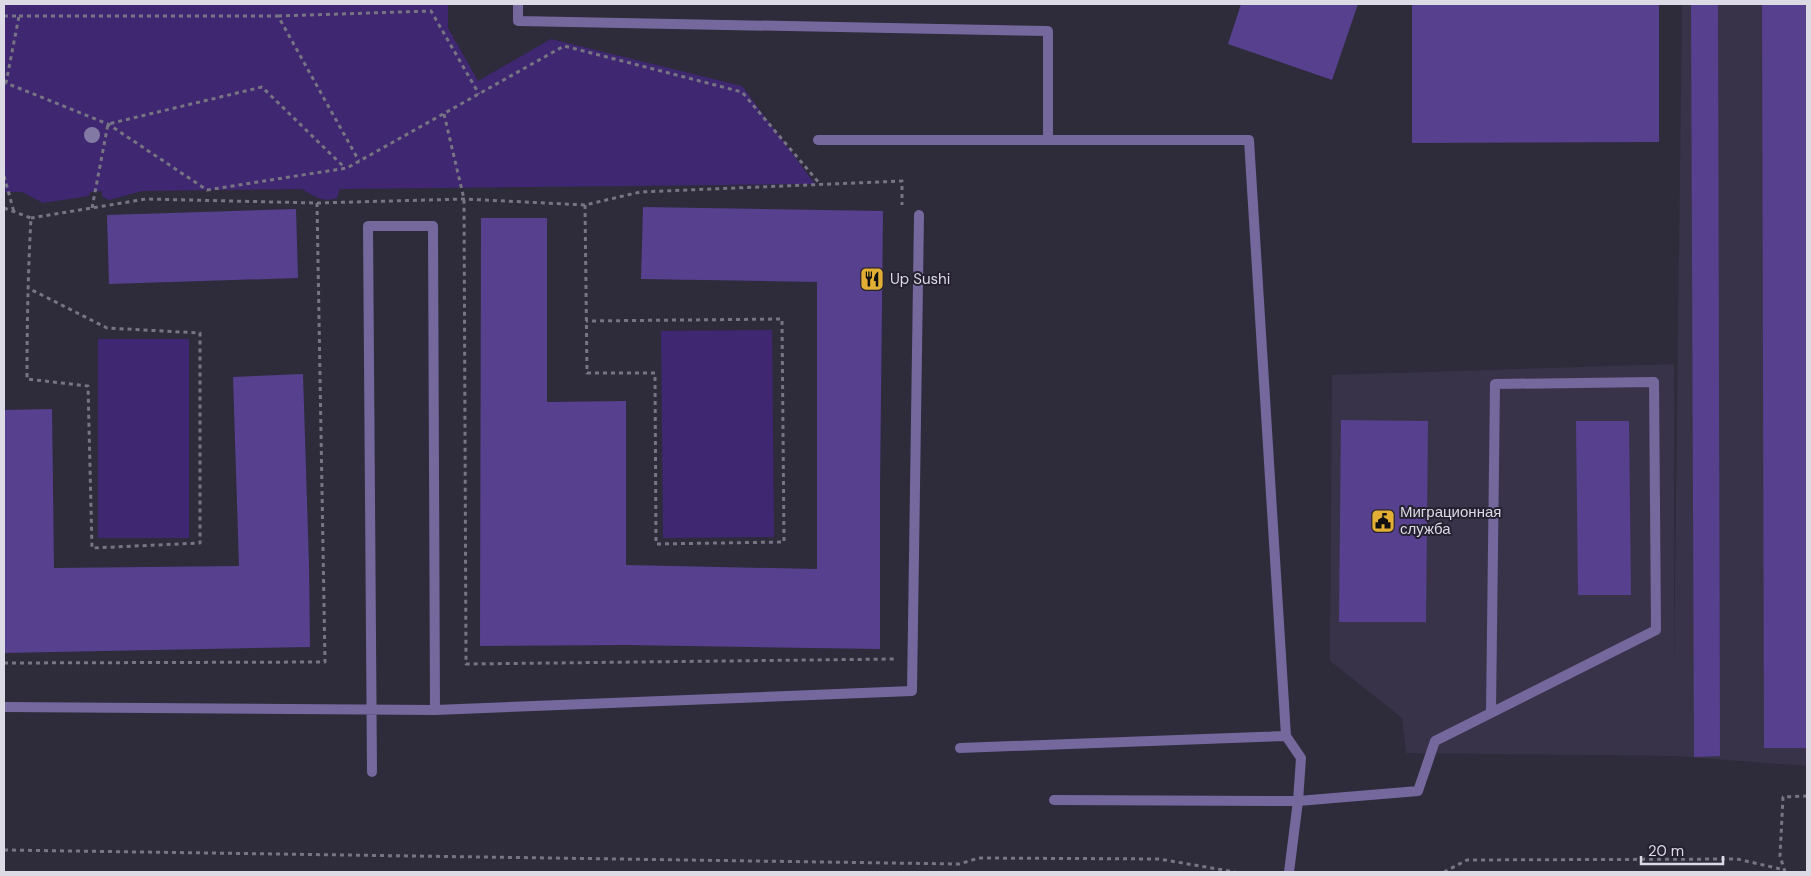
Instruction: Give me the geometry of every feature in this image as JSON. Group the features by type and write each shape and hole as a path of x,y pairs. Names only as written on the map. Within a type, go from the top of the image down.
{"lane":[{"path":"518,4 518,21 1048,31 1048,139"},
{"path":"818,140 1249,140 1286,736 1301,758 1298,801 1289,872"},
{"path":"4,707 435,710 912,691 919,215"},
{"path":"372,772 368,226 433,226 435,710"},
{"path":"1054,800 1298,801 1418,791 1435,741 1656,630 1654,382 1495,384 1491,712"},
{"path":"960,748 1286,736"}],"path":[{"path":"4,16 278,16 431,11 479,94"},
{"path":"19,16 4,84 108,124 207,190 346,169 564,46 742,92 821,184"},
{"path":"278,16 359,161"},
{"path":"108,124 262,88 346,169"},
{"path":"444,114 464,199 466,664 900,659"},
{"path":"92,208 108,124"},
{"path":"4,176 14,212"},
{"path":"4,208 31,218 146,199 317,203 464,199 585,205 640,192 902,181 902,211"},
{"path":"4,663 325,662 317,203"},
{"path":"585,205 586,321 587,373 655,373 656,544 784,542 782,319 586,321"},
{"path":"28,288 107,328 200,333 200,543 92,548 88,386 27,379 28,288 31,218"},
{"path":"1785,871 1780,856 1783,797 1807,796"},
{"path":"4,850 949,864 959,864 980,858 1159,859 1235,872"},
{"path":"1444,872 1467,860 1736,859 1785,871"}],"shaded area":[{"path":"4,4 448,4 448,28 478,81 551,39 742,86 815,184 340,189 337,198 327,200 302,189 142,191 109,200 102,196 102,191 90,192 89,196 43,203 22,192 4,192"},
{"path":"1682,4 1807,4 1807,766 1673,756 1406,753 1402,718 1330,661 1332,375 1674,364 1674,670"},
{"path":"772,330 774,537 663,538 661,331"},
{"path":"98,339 189,339 189,538 98,538"}],"building":[{"path":"1241,4 1358,4 1332,80 1228,44"},
{"path":"1412,4 1659,4 1659,142 1412,143"},
{"path":"1691,4 1718,4 1720,756 1694,757"},
{"path":"1762,4 1807,4 1807,748 1764,748"},
{"path":"643,207 883,211 880,649 626,645 480,646 481,218 547,218 547,402 626,401 626,565 817,569 817,282 641,279"},
{"path":"296,209 298,278 109,284 107,215"},
{"path":"303,374 310,647 4,653 4,410 52,409 54,568 239,566 233,377"},
{"name":"Миграционная служба","path":"1341,420 1428,421 1426,622 1339,622"},
{"path":"1576,421 1629,421 1631,595 1578,595"}],"place":[{"name":"Up Sushi","path":"872,279"},
{"name":"Миграционная служба","path":"1383,521"}]}
